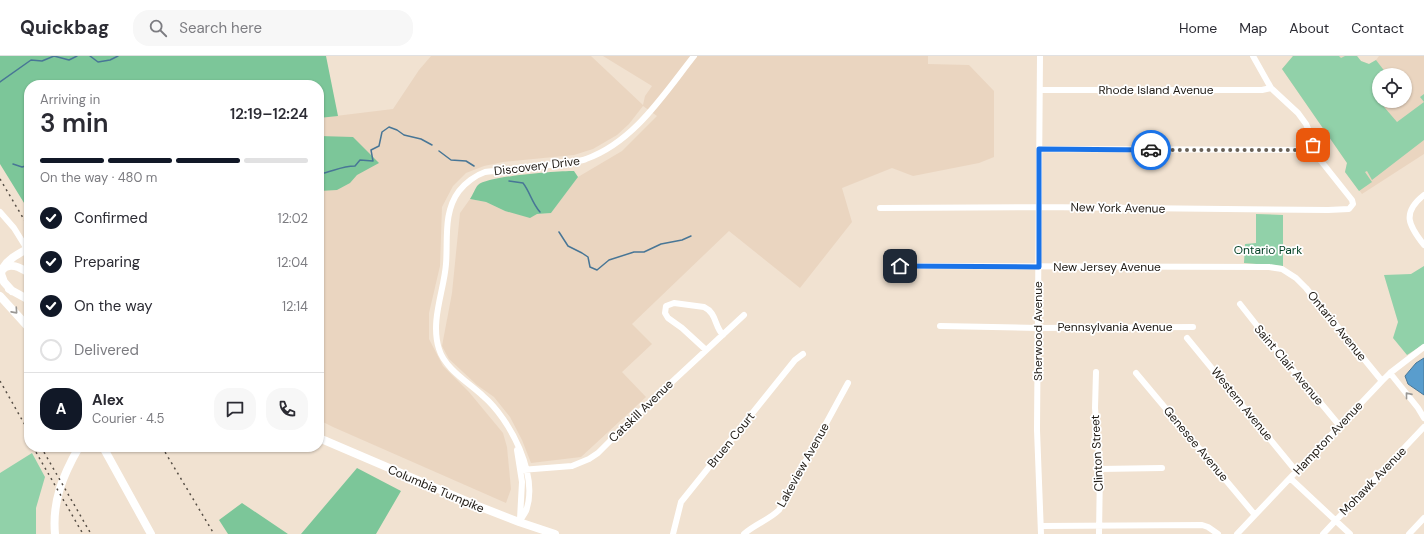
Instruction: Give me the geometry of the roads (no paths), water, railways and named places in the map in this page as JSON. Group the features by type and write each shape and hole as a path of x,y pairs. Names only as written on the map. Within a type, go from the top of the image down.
{"main road":[{"path":"1,266 13,257 24,253"},
{"path":"1,266 10,265 24,270"},
{"path":"1,266 1,274 4,282 12,291"},
{"path":"0,284 24,297"},
{"path":"0,296 24,322"},
{"name":"Columbia Turnpike","path":"324,440 442,491 519,522 556,534"},
{"path":"55,530 54,512 57,497 65,472 77,452"},
{"path":"75,455 79,452"},
{"path":"106,452 151,534"}],"street":[{"name":"Discovery Drive","path":"519,522 526,510 528,497 524,470 516,443 501,415 490,401 446,363 438,348 436,330 445,274 449,212 452,203 459,191 472,179 485,172 555,165 586,160 619,143 641,122 694,56"},
{"name":"Sherwood Avenue","path":"1040,56 1040,207 1037,430 1041,534"},
{"path":"1039,149 1315,150 1306,124 1298,113 1272,88 1253,56"},
{"name":"Rhode Island Avenue","path":"1040,90 1262,90 1272,88"},
{"name":"New York Avenue","path":"880,208 1040,207 1349,209 1353,204 1350,195 1317,156 1315,150"},
{"path":"1424,195 1416,201 1409,218 1410,226 1424,245"},
{"path":"0,212 14,228 24,244"},
{"name":"New Jersey Avenue","path":"900,266 1268,267 1282,269 1290,273"},
{"name":"Ontario Avenue","path":"1290,273 1306,288 1382,381"},
{"path":"706,350 682,328 668,318 665,313 666,306 674,304 704,307 708,309 714,316 722,335"},
{"name":"Saint Clair Avenue","path":"1240,304 1339,425"},
{"name":"Catskill Avenue","path":"524,470 572,466 598,454 631,420 744,315"},
{"name":"Pennsylvania Avenue","path":"940,326 1038,328 1193,327"},
{"name":"Western Avenue","path":"1187,338 1296,471"},
{"name":"Hampton Avenue","path":"1237,534 1390,373 1424,348"},
{"name":"Bruen Court","path":"673,534 681,502 795,360 803,354"},
{"name":"Clinton Street","path":"1096,372 1095,408 1100,469 1099,534"},
{"name":"Genesee Avenue","path":"1136,373 1256,515"},
{"path":"1390,373 1418,408 1424,418"},
{"name":"Lakeview Avenue","path":"744,534 750,528 774,515 779,510 848,383"},
{"name":"Mohawk Avenue","path":"1323,534 1424,427"},
{"path":"1100,469 1162,468"},
{"path":"1290,478 1350,534"},
{"path":"1409,534 1424,518"},
{"path":"1041,526 1202,525 1208,526 1218,534"}],"water":[{"path":"1424,358 1424,395 1408,384 1405,376 1416,363"}],"waterway":[{"path":"0,82 31,60 42,61 54,56 69,60 77,56"},
{"path":"90,56 98,62 110,60 118,56"},
{"path":"324,173 355,166 360,160 373,161 371,150 379,146 382,132 389,127 404,135 421,139 432,145"},
{"path":"439,151 451,160 466,161 474,166"},
{"path":"13,164 24,166"},
{"path":"509,181 523,183 540,212"},
{"path":"559,232 568,246 588,257 590,267 597,270 609,260 634,252 644,252 661,244 682,240 691,236"}],"railway":[{"path":"0,179 24,220"},
{"path":"0,381 24,423"},
{"path":"36,452 83,534"},
{"path":"44,452 91,534"},
{"path":"165,452 214,534"}],"park label":[{"name":"Ontario Park","path":"1268,250"}]}
